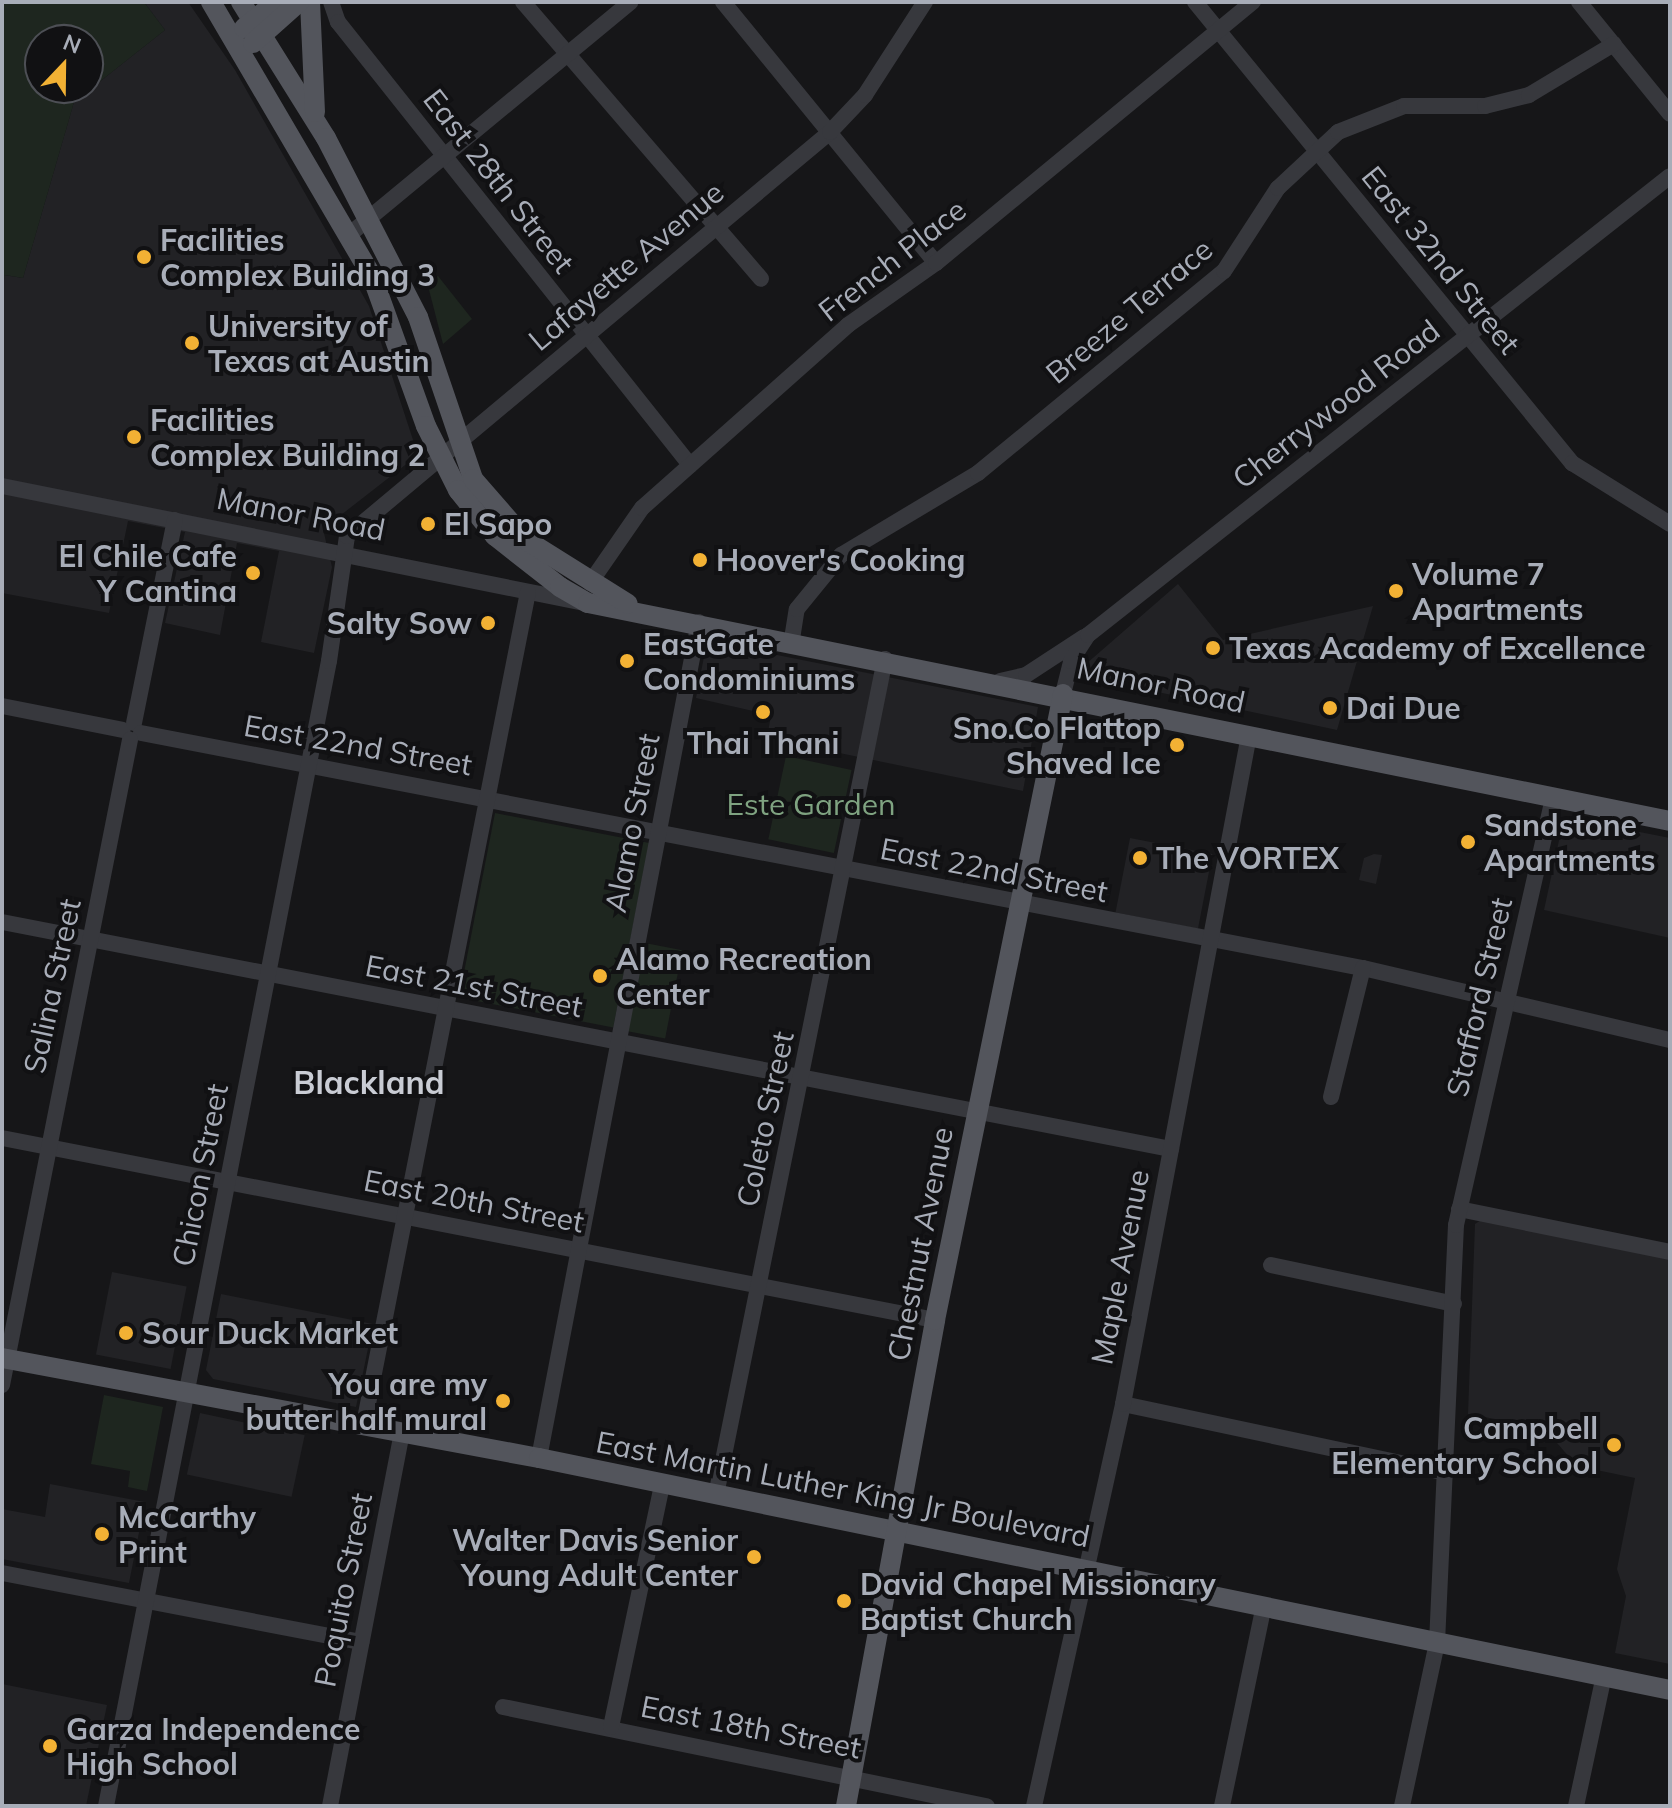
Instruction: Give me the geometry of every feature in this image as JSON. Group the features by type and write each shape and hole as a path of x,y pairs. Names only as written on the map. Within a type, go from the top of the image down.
{"main road":[{"path":"211,2 238,41 350,234 395,328 439,456 495,536 589,593"},
{"path":"241,2 326,138 418,317 456,443 507,522 589,593"},
{"path":"259,29 276,2"},
{"path":"238,41 299,2"},
{"path":"310,2 313,105 326,138"},
{"name":"Manor Road","path":"589,593 639,609 699,622 1000,681 1670,821"},
{"name":"Chestnut Avenue","path":"846,1806 935,1320 1017,904 1063,694"},
{"name":"East Martin Luther King Jr Boulevard","path":"5,1359 539,1458 1670,1690"}],"street":[{"name":"East 28th Street","path":"331,2 338,22 444,152 585,337 690,465"},
{"path":"523,2 761,279"},
{"path":"350,234 444,152 630,2"},
{"path":"723,2 936,263"},
{"name":"Lafayette Avenue","path":"347,553 352,529 830,132 865,95 925,2"},
{"name":"East 32nd Street","path":"1195,2 1580,471 1670,524"},
{"name":"French Place","path":"589,593 618,536 690,465 848,325 936,263 1253,2"},
{"path":"1579,2 1670,114"},
{"name":"Breeze Terrace","path":"792,639 797,609 841,555 978,473 1224,271 1278,188 1315,150 1361,120 1404,106 1485,106 1529,95 1614,44"},
{"name":"Cherrywood Road","path":"1063,694 1071,661 1088,635 1670,176"},
{"name":"Manor Road","path":"2,486 347,553 528,592 589,593"},
{"name":"Salina Street","path":"2,1385 47,1147 175,520"},
{"name":"Chicon Street","path":"106,1806 309,767 347,553"},
{"path":"364,1424 491,798 528,592"},
{"name":"Alamo Street","path":"539,1458 699,622"},
{"path":"1000,681 1026,675 1088,635"},
{"name":"Coleto Street","path":"716,1495 846,869 885,659"},
{"name":"East 22nd Street","path":"2,706 309,767 491,798 1017,904 1363,968 1506,1005 1670,1040"},
{"name":"Maple Avenue","path":"1034,1806 1123,1404 1249,735"},
{"name":"Stafford Street","path":"1402,1806 1437,1643 1459,1209 1553,797"},
{"name":"East 21st Street","path":"2,922 1171,1149"},
{"path":"1331,1097 1363,968"},
{"name":"East 20th Street","path":"2,1138 228,1179 935,1320"},
{"path":"1459,1209 1670,1252"},
{"path":"1271,1265 1454,1304"},
{"path":"1123,1404 1447,1473"},
{"name":"Poquito Street","path":"330,1806 402,1431"},
{"path":"611,1727 662,1485"},
{"path":"2,1573 361,1642"},
{"path":"1222,1806 1264,1605"},
{"path":"1576,1806 1604,1675"},
{"name":"East 18th Street","path":"503,1707 853,1776 987,1806"}],"shaded area":[{"name":"University of Texas at Austin","path":"144,2 188,2 235,70 369,306 418,455 323,529 332,567 314,653 261,642 279,551 237,543 220,635 165,623 185,532 128,521 109,613 2,593 4,275 23,278 73,104 104,104 104,78 165,30"},
{"path":"1178,584 1223,640 1373,606 1337,730 1087,677 1086,664"},
{"path":"707,641 1038,707 1023,791 767,738 771,715 696,698"},
{"path":"1564,817 1670,838 1670,938 1544,910"},
{"name":"The VORTEX","path":"1130,838 1212,854 1198,929 1115,913"},
{"path":"1382,855 1376,884 1359,880 1364,858"},
{"name":"Campbell Elementary School","path":"1481,1220 1670,1258 1670,1664 1615,1653 1626,1596 1617,1569 1635,1478 1577,1466 1544,1428 1468,1414 1475,1224"},
{"path":"112,1272 187,1287 171,1369 96,1354"},
{"path":"221,1294 373,1324 356,1407 213,1379 206,1370"},
{"path":"200,1413 305,1435 292,1497 187,1475"},
{"path":"50,1484 145,1502 129,1583 2,1559 2,1509 45,1517"},
{"name":"Garza Independence High School","path":"2,1684 107,1705 86,1806 2,1806"}],"green space":[{"path":"2,2 144,2 165,30 104,78 104,24 24,24 24,104 73,104 23,278 5,275 2,286"},
{"path":"438,276 472,319 443,344 427,282"},
{"name":"Este Garden","path":"786,756 852,770 834,853 768,839"},
{"path":"495,813 649,843 613,1028 459,998"},
{"path":"645,943 682,950 665,1039 628,1031"},
{"path":"104,1395 163,1407 147,1491 128,1487 130,1471 91,1464"}],"place":[{"name":"Facilities Complex Building 3","path":"144,257"},
{"name":"University of Texas at Austin","path":"192,343"},
{"name":"Facilities Complex Building 2","path":"134,437"},
{"name":"El Sapo","path":"428,524"},
{"name":"Hoover's Cooking","path":"700,560"},
{"name":"El Chile Cafe Y Cantina","path":"253,573"},
{"name":"Volume 7 Apartments","path":"1396,591"},
{"name":"Salty Sow","path":"488,623"},
{"name":"Texas Academy of Excellence","path":"1213,648"},
{"name":"EastGate Condominiums","path":"627,661"},
{"name":"Dai Due","path":"1330,708"},
{"name":"Thai Thani","path":"763,712"},
{"name":"Sno.Co Flattop Shaved Ice","path":"1177,745"},
{"name":"Sandstone Apartments","path":"1468,842"},
{"name":"The VORTEX","path":"1140,858"},
{"name":"Alamo Recreation Center","path":"600,976"},
{"name":"Sour Duck Market","path":"126,1333"},
{"name":"You are my butter half mural","path":"503,1401"},
{"name":"Campbell Elementary School","path":"1614,1445"},
{"name":"McCarthy Print","path":"102,1534"},
{"name":"Walter Davis Senior Young Adult Center","path":"754,1557"},
{"name":"David Chapel Missionary Baptist Church","path":"844,1601"},
{"name":"Garza Independence High School","path":"50,1746"}],"district":[{"name":"Blackland","path":"369,1082"}]}
